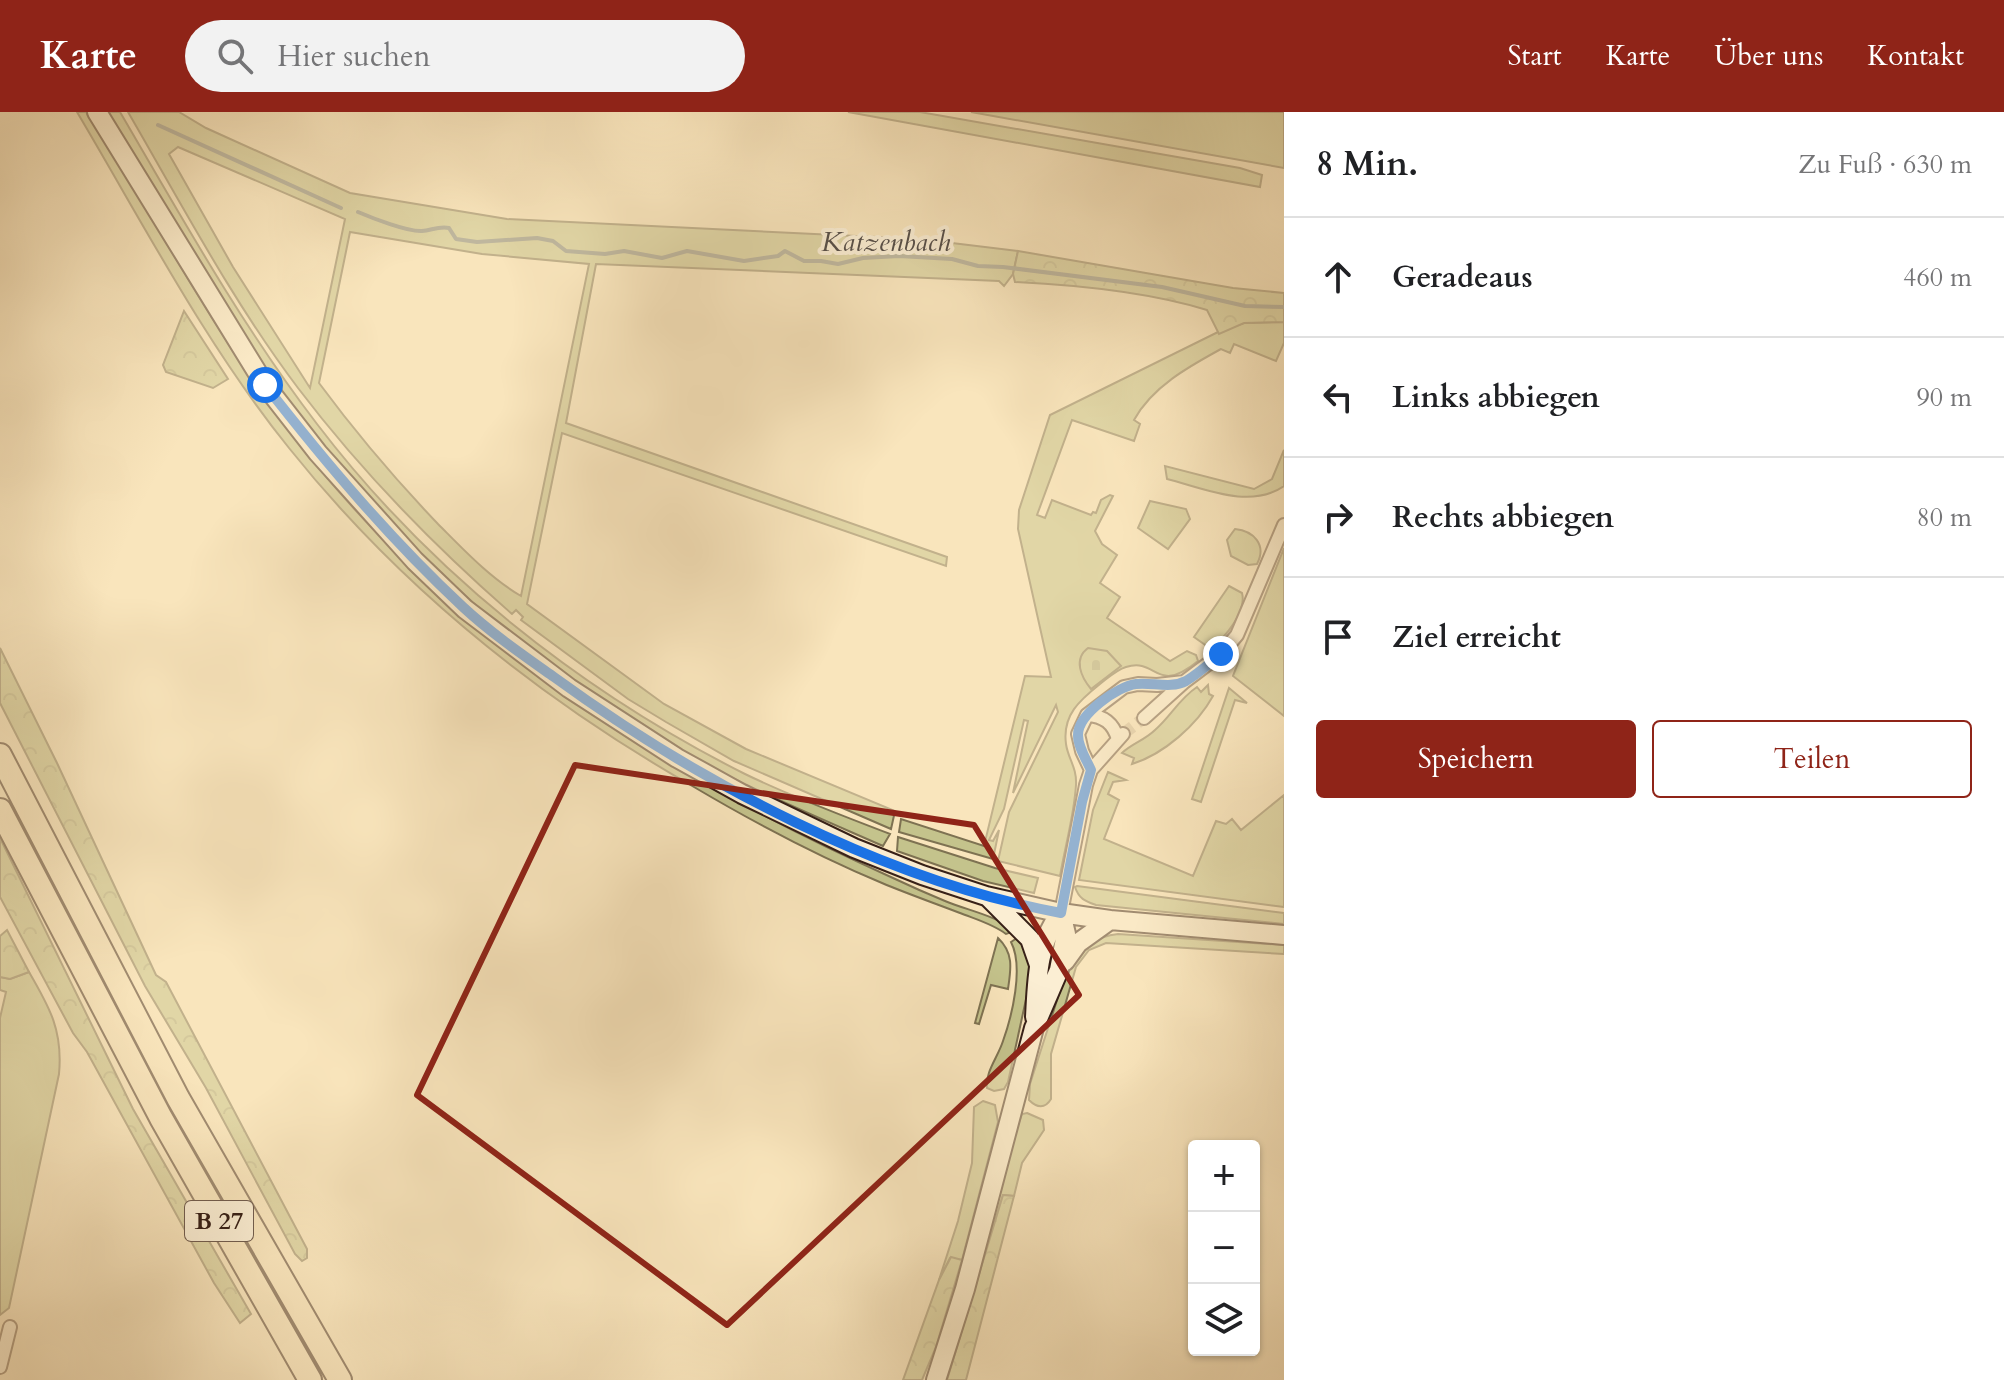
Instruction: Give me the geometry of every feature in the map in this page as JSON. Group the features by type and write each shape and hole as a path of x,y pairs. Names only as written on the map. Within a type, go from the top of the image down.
{"highway":[{"name":"B 27","path":"0,755 178,1098 339,1376"},
{"name":"B 27","path":"0,810 161,1118 310,1380"}],"main road":[{"path":"97,112 265,385 318,453 415,561 465,609 607,715 742,794 854,848 986,896 1061,913 1110,920 1284,935"},
{"path":"986,896 1030,939 1039,965"},
{"path":"1034,1028 1039,965 1047,934 1061,913"},
{"path":"1059,970 1066,934 1061,913"},
{"path":"936,1380 965,1289 1034,1028 1059,970 1078,943 1110,920"}],"street":[{"path":"1144,718 1221,654 1237,635 1284,525"},
{"path":"1091,770 1078,734 1087,715 1124,687 1184,682"},
{"path":"1061,913 1091,770 1120,737 1107,720 1087,715"},
{"path":"0,1367 10,1327"}],"highlighted area":[{"path":"575,765 974,825 1079,995 727,1325 417,1095"}],"green space":[{"path":"77,112 86,112 224,336 273,409 356,511 449,602 551,685 689,774 834,850 932,896 990,917 1015,931 1006,934 984,922 858,873 786,838 637,753 527,678 475,637 377,547 332,499 259,409 177,284"},
{"path":"107,112 120,112 238,310 317,424 408,529 458,577 511,623 624,705 745,774 890,834 883,846 742,783 660,739 554,669 456,588 366,497 261,365"},
{"path":"128,112 179,112 206,128 350,193 507,219 919,239 1018,251 1013,274 1004,286 999,281 596,264 566,423 947,557 946,566 562,433 527,604 664,704 746,749 895,811 891,829 734,761 666,722 628,699 521,620 523,617 516,610 512,614 483,588 373,478 298,388 230,287","holes":["178,147 345,219 310,388 233,267 169,154","350,232 482,254 589,264 521,596 488,572 438,524 376,455 319,383"]},
{"path":"848,112 920,112 1240,168 1262,175 1260,187"},
{"path":"971,112 1284,112 1284,168"},
{"path":"1018,251 1233,288 1284,293 1284,322 1244,323 1219,334 1207,310 1161,298 1112,290 1015,282 1013,274"},
{"path":"184,311 228,379 213,388 166,372 163,365"},
{"path":"1284,322 1284,343 1276,361 1234,344 1230,353 1221,349 1172,379 1151,398 1134,420 1140,424 1134,441 1072,420 1037,515 1045,518 1052,500 1091,515 1096,513 1101,500 1113,496 1095,531 1102,544 1117,555 1100,583 1120,597 1107,618 1170,661 1187,651 1196,655 1198,661 1184,671 1165,676 1137,665 1122,668 1074,709 1065,734 1076,785 1060,876 998,861 1009,812 1058,712 1056,705 1013,793 1028,721 1024,720 1004,809 989,840 993,841 999,830 993,859 899,832 901,819 984,846 1025,676 1051,677 1018,529 1019,510 1050,415 1218,332 1244,323"},
{"path":"1284,450 1284,486 1271,493 1242,497 1226,495 1167,479 1165,466 1254,489 1272,479"},
{"path":"1150,501 1186,509 1190,519 1168,549 1138,528"},
{"path":"1235,529 1257,540 1260,557 1257,564 1248,565 1231,556 1227,540"},
{"path":"1284,548 1284,716 1233,676"},
{"path":"1229,586 1242,593 1241,608 1228,631 1211,649 1194,637"},
{"path":"0,648 156,975 166,982 307,1249 307,1258 302,1261 295,1254 206,1088 145,986 0,703"},
{"path":"1088,648 1107,651 1121,666 1091,689 1084,679 1080,663 1083,652"},
{"path":"1208,685 1209,694 1213,696 1206,707 1167,746 1132,764 1134,758 1122,753 1155,730 1197,687 1201,692"},
{"path":"1229,688 1247,703 1235,700 1201,802 1192,799"},
{"path":"1108,772 1126,780 1113,782 1108,794 1119,800 1104,839 1193,876 1216,821 1226,824 1232,819 1241,830 1284,795 1284,907 1079,880 1093,810"},
{"path":"898,837 995,868 1038,878 1034,893 983,881 897,851"},
{"path":"0,838 133,1109 251,1314 240,1323 214,1283 87,1052 73,1033 0,897"},
{"path":"1077,886 1284,913 1284,924 1096,905 1081,897"},
{"path":"7,930 29,972 10,979 0,977 0,936"},
{"path":"1118,934 1284,945 1284,954 1106,943 1089,950 1076,967 1051,1054 1051,1099 1044,1106 1035,1105 1029,1100 1030,1084 1067,969 1076,955 1088,945"},
{"path":"1020,936 1030,966 1030,981 1008,1082 1004,1089 994,1091 987,1088 987,1082 1013,1005 1017,978 1011,942"},
{"path":"998,938 1009,955 1008,989 991,985 979,1024 975,1023"},
{"path":"29,972 57,1032 59,1074 9,1308 0,1315 0,1018 6,992 0,990 0,977 10,979"},
{"path":"983,1101 995,1105 998,1122 962,1260 950,1258 939,1280 972,1163 974,1107"},
{"path":"1022,1114 1043,1120 1044,1130 1022,1163 1014,1196 1003,1195 970,1306 1010,1147"},
{"path":"1003,1195 1014,1196 966,1380 947,1380"},
{"path":"951,1257 962,1260 936,1347 922,1380 903,1380 939,1280"}],"waterway":[{"name":"Katzenbach","path":"158,125 341,208"},
{"name":"Katzenbach","path":"358,212 416,231 449,228 456,239 477,242 537,238 553,241 566,251 605,254 624,251 662,258 687,251 744,261 778,256 785,251 804,261 838,264 863,258 899,256 952,259 978,266 1162,287 1245,306 1284,307"}],"tunnel":[{"path":"1123,734 1144,718"}],"route":[{"path":"265,385 318,453 415,561 465,609 516,650 607,715 677,758 797,821 922,875 986,896 1061,913 1091,770 1078,734 1081,724 1104,699 1124,687 1184,682 1221,654"}]}
